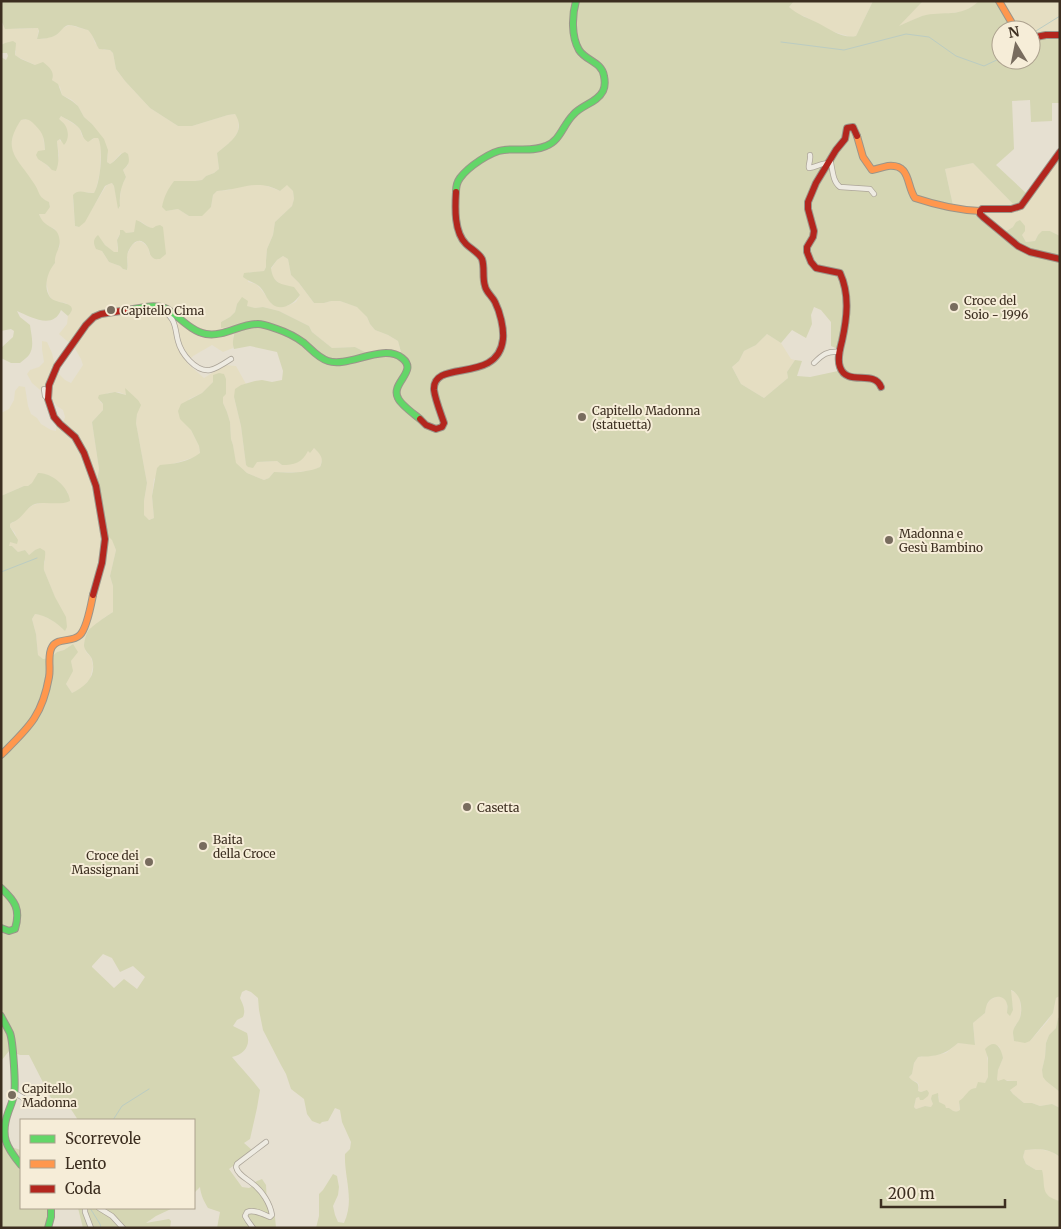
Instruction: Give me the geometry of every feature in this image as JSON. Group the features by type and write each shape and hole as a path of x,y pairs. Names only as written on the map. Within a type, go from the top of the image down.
{"street":[{"path":"48,399 49,384 54,370 92,319 101,314 142,306 161,307 166,308 192,329 208,335 259,324 272,327 302,342 318,356 333,362 384,354 398,354 406,360 408,367 397,388 396,395 398,399 426,424 436,429 442,427 444,423 434,389 435,379 446,373 477,368 491,362 499,353 503,339 495,302 484,285 482,260 461,238 458,228 456,216 457,184 460,178 496,150 537,149 552,143 576,111 600,96 605,84 604,71 597,63 581,53 575,40 574,18 576,1"},
{"path":"999,1 1010,20"},
{"path":"1041,36 1060,35"},
{"path":"881,387 876,379 851,377 840,370 838,363 848,302 841,275 840,273 816,268 807,252 807,247 814,231 808,202 816,183 845,139 847,128 853,127 857,132 864,160 872,170 894,165 899,167 907,175 911,195 915,198 951,209 967,211 1011,209 1021,206 1060,152"},
{"path":"810,155 809,168 815,168 824,162 830,161"},
{"path":"830,161 833,177 840,188 870,189 874,194"},
{"path":"980,211 983,217 1018,246 1030,252 1060,259"},
{"path":"161,307 168,313 174,323 180,346 190,363 198,368 211,370 230,359"},
{"path":"814,363 830,351 840,352"},
{"path":"1,754 29,726 38,712 49,677 52,646 61,641 78,638 84,630 103,555 104,523 92,476 75,437 54,417 44,389"},
{"path":"1,888 14,900 17,911 15,929 9,931 1,928"},
{"path":"1,1016 10,1034 12,1044 15,1092 7,1116 5,1143 20,1164"},
{"path":"15,1092 24,1099"},
{"path":"253,1228 245,1216 247,1212 262,1213 270,1217 272,1210 267,1200 254,1185 238,1172 236,1167 266,1142"},
{"path":"48,1228 51,1209"},
{"path":"85,1209 91,1228"},
{"path":"101,1209 112,1216 123,1228"}],"shaded area":[{"path":"794,1 873,1 856,36 851,37 831,31 804,16 798,15 789,7"},
{"path":"923,1 979,1 962,12 922,16 897,27"},
{"path":"998,1 1060,1 1060,36 1041,37 1041,20 1008,20"},
{"path":"1,20 2,25 14,29 39,28 37,39 56,35 63,28 70,25 88,30 92,34 95,43 104,50 110,50 113,53 116,69 150,108 178,126 192,126 235,114 239,119 238,131 234,139 217,153 219,169 202,180 174,181 166,211 178,209 189,216 211,207 213,195 217,191 262,184 280,191 287,184 293,191 294,199 292,206 275,222 273,235 267,249 264,271 249,272 248,282 256,284 272,304 287,306 296,302 300,295 280,284 272,277 271,269 277,260 283,256 288,259 291,275 314,303 340,301 358,307 375,330 398,341 401,352 369,354 355,347 332,348 312,332 309,326 279,311 237,304 235,312 221,322 226,328 236,326 233,348 223,352 212,345 193,356 187,363 204,378 225,365 236,366 246,384 241,385 234,397 241,426 246,465 257,462 277,461 282,465 314,448 322,455 320,467 314,470 299,472 274,472 269,478 264,480 247,473 235,463 230,422 223,403 223,397 213,382 202,393 189,399 180,418 191,430 199,446 200,454 172,464 154,479 152,496 154,518 148,520 144,515 147,483 136,423 138,400 126,390 128,396 119,392 107,393 100,402 103,404 103,410 92,422 99,469 97,481 105,519 116,550 110,576 113,586 113,612 88,631 84,644 86,652 91,657 93,666 90,679 82,688 72,693 66,684 72,671 73,644 51,657 42,659 38,655 32,619 35,614 42,615 60,625 65,631 58,605 43,567 45,561 35,550 29,555 25,550 18,552 12,546 9,546 9,542 16,537 10,524 17,520 21,514 33,505 68,493 52,477 38,474 32,484 1,496 1,413 9,409 14,400 15,391 19,386 25,387 31,414 41,424 56,431 56,425 63,423 65,417 63,410 32,383 27,374 30,370 39,367 44,362 42,341 47,342 52,353 56,371 65,380 71,383 83,365 74,347 59,334 67,324 68,316 71,312 66,303 53,301 49,295 46,282 47,274 55,263 54,256 60,246 55,229 42,221 39,214 50,207 49,202 39,195 35,186 15,158 11,147 13,133 20,120 28,119 32,121 43,135 45,151 41,161 49,168 57,164 59,156 57,141 59,139 61,142 64,124 58,119 61,116 77,126 82,136 92,140 98,138 101,145 100,171 96,190 94,193 83,192 73,199 75,226 78,227 109,184 112,183 114,186 119,208 121,187 126,177 123,170 128,165 121,153 110,164 107,162 108,154 94,127 84,117 78,106 72,100 62,95 60,87 35,65 15,55 16,51 5,43 1,45","holes":["140,221 150,228 154,228 150,255 148,247 138,241 132,245 127,255 127,270 109,262 102,251 98,236 114,253 118,252 117,240 120,234 134,232"]},
{"path":"1060,154 1060,236 1050,231 1038,235 1035,241 1026,242 1022,235 1013,227 1005,232 987,219 986,211 1013,211"},
{"path":"973,163 1014,205 1009,207 985,206 978,215 954,210 945,169"},
{"path":"767,334 781,343 791,359 795,360 787,372 788,378 764,398 741,384 732,367 739,361 744,351 756,345"},
{"path":"1010,990 1018,994 1021,1009 1020,1019 1013,1033 1014,1041 1030,1041 1053,1013 1056,998 1060,996 1060,1017 1058,1018 1056,1028 1049,1035 1046,1043 1042,1070 1046,1081 1060,1092 1060,1108 1052,1104 1040,1106 1024,1103 1010,1090 1014,1081 1002,1080 999,1082 996,1076 1003,1058 999,1046 987,1055 987,1080 964,1097 959,1104 960,1111 954,1112 946,1108 939,1102 939,1096 931,1099 934,1105 931,1107 925,1106 916,1109 914,1107 916,1098 924,1091 918,1091 919,1085 909,1077 912,1074 914,1063 918,1057 946,1053 958,1043 975,1044 973,1023 985,1013 986,1006 990,1000 1000,996 1007,1002 1007,1013 1013,1010"},
{"path":"1040,1149 1052,1152 1060,1157 1060,1201 1048,1196 1044,1191 1043,1183 1036,1170 1026,1164 1023,1157 1025,1150"}],"green space":[{"path":"1,1 794,1 789,7 796,12 836,33 851,37 856,36 873,1 923,1 899,26 930,14 952,13 965,10 979,1 998,1 1008,20 991,20 991,70 1041,70 1041,37 1060,36 1060,103 1052,103 1052,121 1031,122 1030,100 1012,101 1014,149 996,165 1027,194 1020,203 1014,205 973,163 945,169 954,210 978,215 1017,247 1060,260 1060,996 1056,998 1053,1013 1030,1041 1025,1043 1014,1041 1013,1031 1020,1018 1021,1010 1017,995 1011,990 1013,1010 1010,1016 1007,1013 1006,1001 1002,997 992,998 987,1005 985,1013 973,1023 975,1045 958,1043 943,1053 918,1057 914,1063 912,1074 909,1077 917,1084 918,1091 927,1090 929,1093 923,1100 920,1100 919,1097 916,1098 914,1107 916,1109 925,1106 931,1107 933,1104 932,1095 938,1093 939,1102 945,1105 946,1108 958,1111 960,1110 959,1101 973,1088 976,1088 978,1082 985,1083 988,1077 988,1058 985,1049 995,1044 1001,1050 1003,1058 998,1070 998,1081 1004,1079 1007,1081 1017,1081 1017,1085 1010,1090 1024,1103 1040,1106 1052,1104 1060,1108 1060,1157 1039,1149 1025,1150 1023,1157 1026,1164 1036,1170 1042,1170 1046,1193 1053,1199 1060,1201 1060,1228 316,1228 319,1216 319,1194 333,1174 337,1176 339,1187 333,1206 335,1215 338,1222 344,1223 349,1205 345,1154 350,1149 351,1142 342,1122 340,1110 335,1108 328,1121 320,1124 312,1121 307,1114 304,1099 291,1089 286,1074 263,1030 258,998 246,990 242,992 240,998 244,1010 243,1017 237,1020 233,1026 247,1033 248,1042 243,1052 232,1057 260,1090 250,1139 244,1143 252,1150 229,1169 242,1187 249,1188 255,1182 262,1179 266,1185 267,1204 275,1217 276,1228 217,1228 220,1212 208,1208 200,1187 195,1192 195,1119 77,1119 65,1100 61,1103 52,1100 29,1055 20,1055 9,1051 1,1061 1,496 28,486 38,473 43,473 58,481 69,496 70,501 39,503 30,507 10,524 18,540 17,544 10,542 9,546 12,546 18,552 25,550 29,555 40,548 45,551 44,570 66,617 67,627 65,631 51,620 35,614 32,619 38,655 43,659 51,657 73,644 78,652 71,661 73,671 66,684 72,693 86,684 92,675 92,659 84,646 87,632 113,612 113,586 110,576 116,550 112,540 105,533 105,519 97,481 99,469 92,422 103,410 103,404 98,398 99,395 115,392 126,395 125,388 141,405 136,423 147,483 144,515 149,520 154,518 152,496 157,468 160,465 186,460 200,453 199,446 191,430 180,419 178,411 181,404 202,393 213,382 213,375 219,373 224,374 226,379 226,394 223,397 223,403 230,422 236,463 247,473 264,480 269,478 274,472 304,471 320,467 321,457 314,448 294,464 282,465 277,461 257,462 253,468 246,465 241,426 234,397 235,389 255,381 272,382 282,380 283,371 277,352 250,346 234,349 233,340 236,326 221,328 221,322 235,312 237,304 242,297 248,301 247,306 279,311 309,326 312,332 332,348 355,347 369,354 401,352 398,341 375,330 367,317 357,307 340,301 314,303 291,275 288,259 283,256 271,268 278,282 294,287 300,295 291,304 283,307 276,306 270,302 260,287 243,277 244,273 264,271 266,267 267,249 273,235 275,222 292,206 294,199 293,191 287,185 280,191 264,185 256,185 217,191 213,195 211,207 202,216 189,216 178,209 166,211 162,207 166,193 174,181 202,180 219,169 217,153 238,132 238,120 235,114 192,126 178,126 150,108 116,69 113,53 110,50 99,49 88,30 69,25 54,36 37,39 38,28 5,29 1,20","holes":["814,307 821,310 831,322 831,346 842,351 838,371 810,377 797,376 802,361 795,360 787,372 788,378 764,398 741,384 732,367 739,361 744,351 756,345 767,334 781,343 792,330 806,338 812,324 811,315","103,954 112,958 120,972 133,966 145,977 137,989 124,979 114,988 92,966"]},
{"path":"13,41 16,43 15,55 35,65 43,62 51,70 53,74 52,80 58,84 62,95 78,106 84,117 104,139 108,150 107,162 110,164 125,152 128,154 129,159 128,164 123,170 126,177 118,209 112,183 105,186 85,222 79,227 75,226 73,195 80,192 94,193 101,157 98,138 88,142 77,126 61,116 59,119 64,123 68,135 64,145 60,139 57,141 58,160 56,171 38,159 36,155 38,151 45,150 45,146 42,134 33,123 27,119 21,120 15,131 12,140 14,154 41,197 49,202 50,207 45,214 39,214 44,222 56,230 60,241 55,263 47,281 47,291 52,299 67,304 72,308 68,316 61,310 57,316 47,321 35,319 17,311 20,317 30,325 32,340 31,352 20,363 11,363 1,358 1,348 13,337 14,331 11,329 1,331 1,57 6,60 8,56 7,53 1,53 1,45"},
{"path":"136,220 151,228 160,225 163,227 166,254 160,259 155,259 142,241 137,241 128,253 127,270 109,262 102,251 96,249 94,241 98,235 105,245 114,252 118,252 117,240 120,230 126,233 134,232"},
{"path":"1020,220 1025,226 1025,231 1022,235 1026,242 1035,241 1042,231 1050,231 1060,236 1060,257 1032,250 1020,244 1005,232"},
{"path":"1060,1017 1060,1092 1046,1081 1042,1070 1046,1043 1049,1035 1056,1028 1058,1018"},
{"path":"1,1144 20,1150 20,1209 50,1209 46,1228 1,1228"},
{"path":"78,1209 171,1209 146,1223 169,1219 171,1221 170,1228 83,1228"}],"waterway":[{"path":"1041,28 1060,16"},
{"path":"781,42 844,50 906,34 929,37 956,56 984,66 991,63"},
{"path":"1,572 37,558"},
{"path":"114,1119 122,1106 149,1089"},
{"path":"91,1209 101,1228"}],"traffic: fast":[{"path":"456,192 458,181 486,156 499,151 536,149 551,144 576,112 597,98 603,91 605,82 603,71 582,54 576,44 573,32 576,1"},
{"path":"127,310 151,306 165,308 193,329 206,334 219,334 251,325 265,325 294,337 304,343 318,356 328,361 345,361 385,353 394,354 402,358 407,368 398,387 398,398 420,419"},
{"path":"1,888 13,901 17,911 15,929 9,931 1,928"},
{"path":"1,1016 11,1038 15,1090 6,1121 5,1135 8,1147 20,1164"},
{"path":"48,1228 51,1209"}],"traffic: slow":[{"path":"999,1 1010,20"},
{"path":"857,136 863,157 872,170 888,166 901,168 907,176 915,198 947,207 980,211"},
{"path":"1,755 26,729 38,712 46,691 52,647 58,642 73,639 80,635 87,622 93,595"}],"traffic: jam":[{"path":"1041,36 1060,35"},
{"path":"857,136 853,127 847,128 845,139 816,183 808,202 814,231 807,247 807,252 816,268 840,273 843,281 847,307 839,354 840,367 843,373 848,376 873,379 881,387"},
{"path":"1060,152 1021,206 1011,209 982,209 980,211 983,217 1018,246 1030,252 1060,259"},
{"path":"420,419 426,425 436,429 442,427 444,423 434,390 436,381 443,375 478,367 490,362 499,353 503,339 498,310 485,286 482,259 466,244 459,233 456,220 456,192"},
{"path":"93,595 102,563 105,539 96,486 84,453 75,437 54,417 48,399 49,385 57,366 86,325 94,317 127,310"}],"place":[{"name":"Croce del Soio - 1996","path":"954,307"},
{"name":"Capitello Cima","path":"111,310"},
{"name":"Capitello Madonna (statuetta)","path":"582,417"},
{"name":"Madonna e Gesù Bambino","path":"889,540"},
{"name":"Casetta","path":"467,807"},
{"name":"Baita della Croce","path":"203,846"},
{"name":"Croce dei Massignani","path":"149,862"},
{"name":"Capitello Madonna","path":"12,1095"}]}
